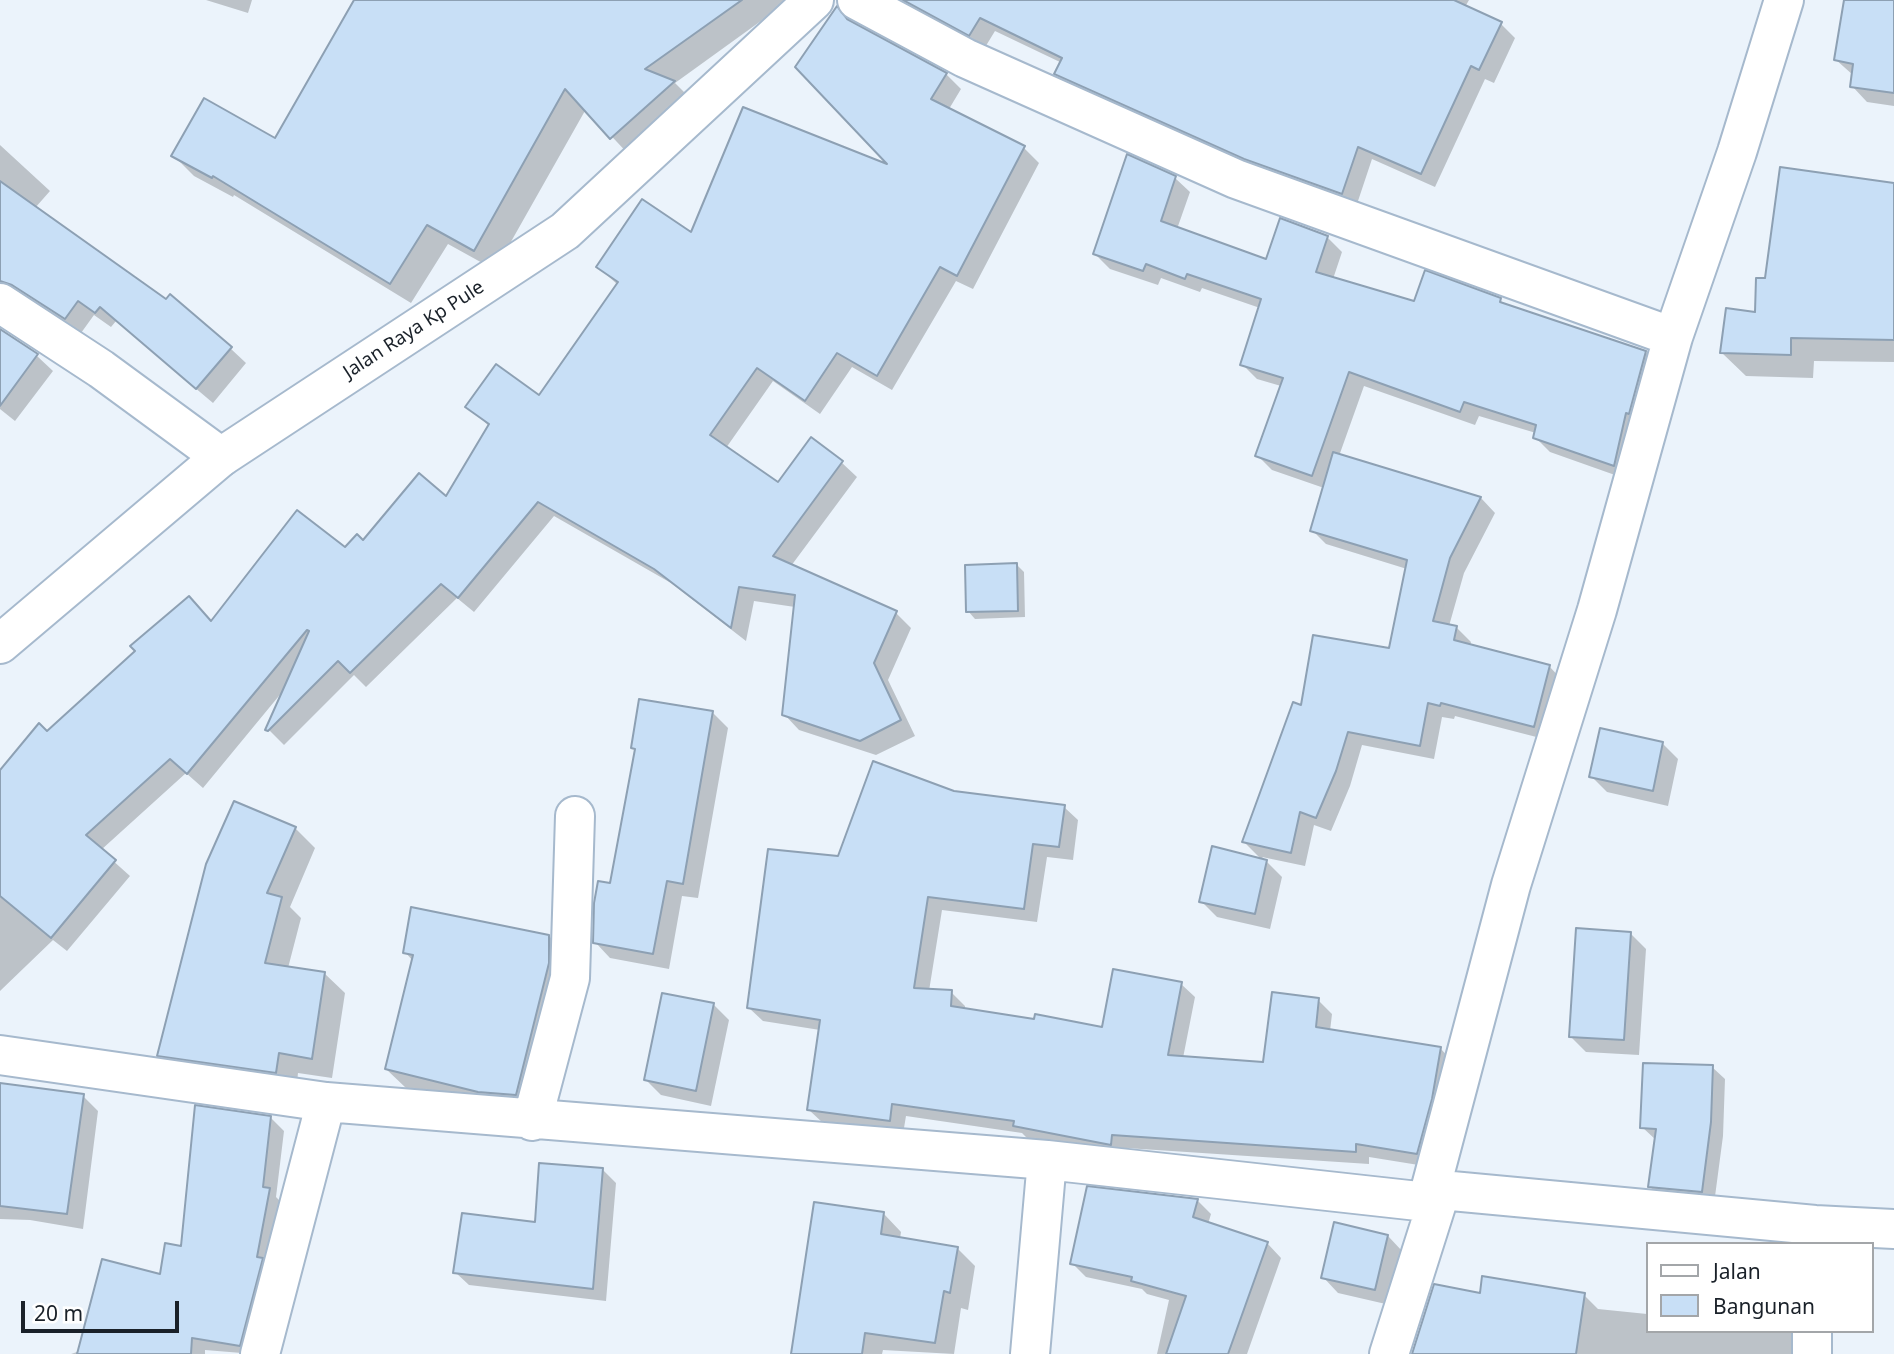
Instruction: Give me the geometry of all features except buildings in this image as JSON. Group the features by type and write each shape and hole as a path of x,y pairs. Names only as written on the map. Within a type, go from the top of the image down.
{"street":[{"name":"Jalan Raya Kp Pule","path":"0,644 220,457 565,231 814,0"},
{"path":"857,0 965,58 1236,180 1673,337"},
{"path":"1389,1354 1434,1196 1511,885 1597,610 1673,337 1737,152 1784,0"},
{"path":"0,303 101,369 220,457"},
{"path":"532,1121 570,978 575,816"},
{"path":"0,1055 326,1102 532,1121 1047,1160 1814,1234 1894,1229"},
{"path":"260,1354 326,1102"},
{"path":"1030,1354 1047,1160"},
{"path":"1812,1333 1812,1354"}]}
